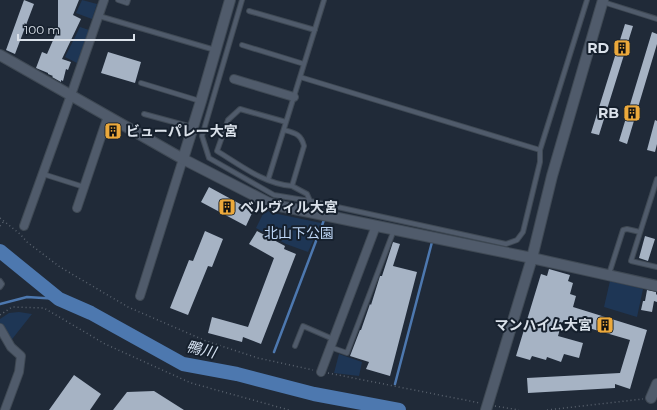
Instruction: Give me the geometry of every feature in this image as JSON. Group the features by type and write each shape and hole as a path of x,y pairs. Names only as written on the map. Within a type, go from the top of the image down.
{"street":[{"path":"24,226 104,0"},
{"path":"140,296 201,101 230,0"},
{"path":"487,408 532,258 558,154 603,1"},
{"path":"0,55 183,159 271,204 532,258 657,286"},
{"path":"234,79 294,97"},
{"path":"77,208 108,116"},
{"path":"321,372 376,226"},
{"path":"0,328 11,347 21,356 19,372 5,410"},
{"path":"651,398 657,384"}],"lane":[{"path":"118,0 127,3 128,0"},
{"path":"242,0 202,136 209,158 274,195 310,201 506,244 517,240 523,232 540,162 540,150 587,0"},
{"path":"268,180 324,0"},
{"path":"603,1 657,19"},
{"path":"250,11 314,30"},
{"path":"98,16 216,50"},
{"path":"242,45 304,64"},
{"path":"300,77 540,150"},
{"path":"142,83 201,101"},
{"path":"286,122 240,109 228,120 217,151 258,176 284,185 292,186 307,194 310,201"},
{"path":"144,114 193,127"},
{"path":"284,130 300,136 304,146 292,186"},
{"path":"42,174 84,187"},
{"path":"657,179 631,261 657,267"},
{"path":"295,346 302,326 347,352 394,229"},
{"path":"609,275 623,230 627,229 640,232"},
{"path":"0,281 2,284 0,287"}],"path":[{"path":"0,218 27,242 60,267 128,307 206,341 258,358 321,372 487,408 519,410"},
{"path":"0,226 4,221"},
{"path":"0,315 12,307 44,308 105,344 191,382 289,410"},
{"path":"548,410 651,398"}],"green space":[{"path":"82,0 97,4 92,19 76,13"},
{"path":"80,27 89,30 77,63 65,57"},
{"name":"北山下公園","path":"265,210 321,223 308,252 286,244 256,228"},
{"path":"610,281 643,289 637,317 604,307"},
{"path":"19,312 32,314 9,343 0,326 0,319 9,313"},
{"path":"339,354 362,362 359,376 334,373"}],"building":[{"path":"24,0 34,4 15,54 6,50"},
{"path":"58,0 79,0 73,15 81,19 62,59 71,62 68,70 66,69 63,81 61,80 61,82 48,73 36,68 42,52 47,54 58,29"},
{"path":"625,24 633,26 599,135 591,133"},
{"path":"652,32 657,34 657,44 627,144 619,141"},
{"path":"108,52 141,62 135,83 101,73"},
{"path":"655,120 657,121 657,144 655,152 647,150"},
{"name":"ビューパレー大宮","path":"111,126 119,130 117,136 108,134"},
{"name":"ベルヴィル大宮","path":"209,187 253,211 246,226 201,202"},
{"path":"205,231 223,239 212,267 208,266 188,315 170,308 189,260 193,261"},
{"path":"257,231 285,246 284,249 296,254 261,344 243,337 242,342 208,333 212,317 248,327 274,258 249,244"},
{"path":"645,236 655,239 648,261 639,258"},
{"path":"393,242 400,244 393,266 417,272 390,376 366,369 369,362 350,356 370,304 371,305 380,276 382,276"},
{"path":"549,269 570,275 568,281 573,283 570,294 576,296 573,307 647,330 630,389 615,384 615,388 528,393 527,378 620,373 630,340 568,322 568,324 562,322 558,336 583,343 579,358 564,354 561,362 547,357 546,360 532,356 530,360 516,356 541,274 547,276"},
{"path":"647,290 656,292 657,295 657,302 654,301 652,312 641,310 643,301 645,301"},
{"path":"74,375 101,394 90,410 49,410"},
{"path":"154,391 184,410 113,410 127,392"}],"waterway":[{"path":"274,352 324,220"},
{"path":"395,384 432,242"},
{"name":"鴨川","path":"0,251 59,299 91,313 183,364 237,374 314,394 399,410"},
{"path":"0,304 27,297 59,299"}],"place":[{"name":"RD","path":"622,48"},
{"name":"RB","path":"632,113"},
{"name":"ビューパレー大宮","path":"113,131"},
{"name":"ベルヴィル大宮","path":"227,207"},
{"name":"マンハイム大宮","path":"605,325"}]}
